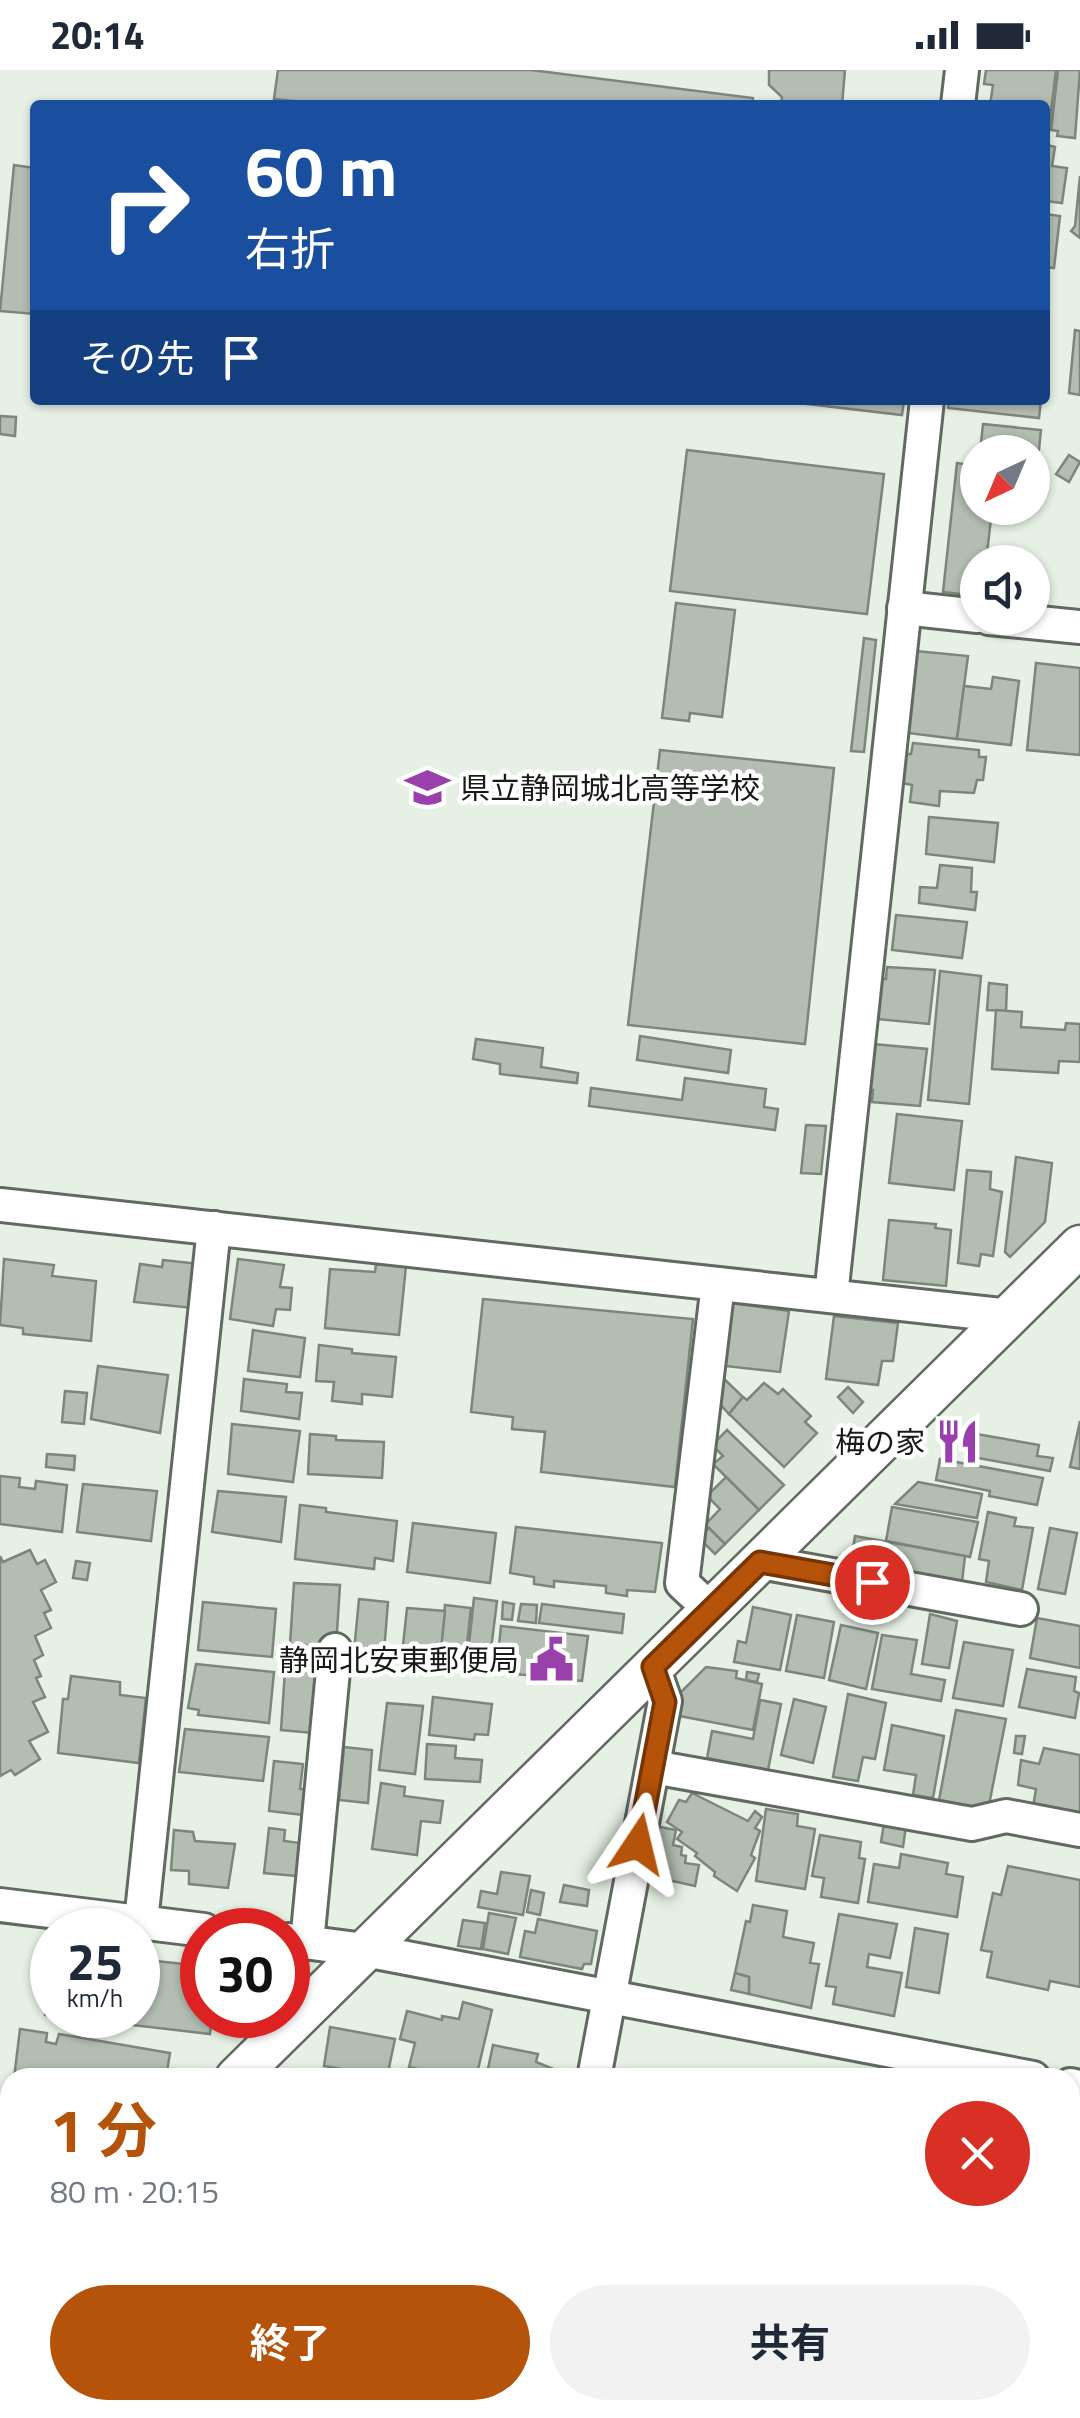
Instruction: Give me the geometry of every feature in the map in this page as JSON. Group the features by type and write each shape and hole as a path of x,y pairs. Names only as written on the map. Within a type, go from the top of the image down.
{"street":[{"path":"959,100 962,70"},
{"path":"831,1296 926,405"},
{"path":"904,608 960,614"},
{"path":"1050,625 1080,628"},
{"path":"0,1205 1010,1316"},
{"path":"143,1908 214,1228"},
{"path":"246,2068 1080,1246"},
{"path":"711,1610 682,1583 718,1284"},
{"path":"760,1562 1021,1610"},
{"path":"301,1908 335,1650"},
{"path":"596,2068 665,1702 653,1667"},
{"path":"653,1768 972,1824 1006,1816 1080,1830"},
{"path":"0,1905 30,1909"},
{"path":"310,1944 365,1950 981,2068"}],"building":[{"path":"278,70 531,70 753,100 284,100 274,99"},
{"path":"769,70 845,70 842,100 782,100 769,85"},
{"path":"986,70 1056,70 1050,120 1050,100 991,100 993,85 984,84"},
{"path":"1058,70 1080,70 1075,138 1057,136 1058,131 1051,130"},
{"path":"1050,146 1055,147 1052,166 1067,168 1062,203 1050,202"},
{"path":"14,165 30,167 30,314 0,311"},
{"path":"1080,176 1080,238 1071,231 1075,226"},
{"path":"1050,215 1060,216 1054,268 1050,268"},
{"path":"1075,330 1080,331 1080,395 1069,393"},
{"path":"816,405 903,405 902,415"},
{"path":"948,405 1040,405 1039,418 948,408"},
{"path":"0,416 16,417 15,436 0,434"},
{"path":"983,424 1041,430 1040,435 982,435"},
{"path":"687,450 884,474 867,614 670,591"},
{"path":"1069,455 1080,462 1069,482 1056,474"},
{"path":"957,463 960,525 990,525 988,545 960,545 960,594 943,592"},
{"path":"676,603 735,610 722,717 690,713 689,721 662,718"},
{"path":"864,638 876,640 864,752 851,751"},
{"path":"916,651 968,656 957,739 908,733"},
{"path":"1036,663 1080,668 1080,755 1027,750"},
{"path":"993,677 1019,681 1011,745 957,739 964,686 991,689"},
{"path":"913,743 979,750 979,757 986,757 983,780 977,780 974,793 940,791 939,806 910,802 912,785 902,783 905,754 911,754"},
{"path":"660,750 834,768 805,1044 628,1025"},
{"path":"929,817 998,823 994,862 926,854"},
{"path":"940,865 972,868 971,892 977,892 975,910 919,903 920,887 937,888"},
{"path":"896,915 967,922 962,958 892,950"},
{"path":"887,967 935,970 929,1024 876,1019 881,978 886,979"},
{"path":"940,971 981,976 969,1104 928,1100"},
{"path":"989,983 1007,985 1006,1011 987,1010"},
{"path":"996,1010 1022,1012 1021,1027 1065,1030 1066,1023 1080,1024 1080,1062 1059,1061 1058,1073 992,1069"},
{"path":"640,1036 731,1050 728,1073 637,1060"},
{"path":"476,1039 543,1048 541,1067 578,1073 577,1083 500,1074 500,1064 473,1059"},
{"path":"873,1044 927,1049 920,1106 872,1102 873,1090 868,1090"},
{"path":"685,1078 766,1089 764,1107 778,1109 775,1130 589,1106 591,1088 682,1100"},
{"path":"897,1114 962,1121 954,1190 889,1183"},
{"path":"806,1125 826,1126 821,1174 801,1173"},
{"path":"1016,1157 1052,1163 1045,1222 1010,1257 1005,1252"},
{"path":"967,1170 991,1172 990,1189 1002,1192 993,1256 981,1254 979,1266 958,1263"},
{"path":"889,1220 936,1224 935,1228 951,1230 946,1286 883,1280"},
{"path":"4,1259 54,1265 52,1276 96,1281 91,1341 23,1334 23,1328 0,1325"},
{"path":"238,1259 284,1265 280,1287 292,1288 290,1310 276,1309 273,1326 230,1319"},
{"path":"163,1260 200,1264 193,1308 134,1302 140,1264 162,1267"},
{"path":"376,1264 406,1266 399,1335 325,1328 330,1269 375,1272"},
{"path":"483,1299 693,1319 675,1487 541,1472 545,1432 512,1429 513,1417 471,1412"},
{"path":"732,1303 789,1311 780,1372 725,1366"},
{"path":"834,1316 898,1323 893,1361 882,1361 878,1385 826,1379"},
{"path":"253,1330 305,1338 300,1377 248,1371"},
{"path":"319,1345 396,1357 392,1397 362,1394 362,1404 332,1401 334,1382 316,1381"},
{"path":"98,1366 168,1375 160,1433 91,1419"},
{"path":"721,1376 743,1397 729,1414 718,1402"},
{"path":"244,1379 287,1384 286,1392 302,1393 299,1419 241,1411"},
{"path":"764,1383 778,1394 783,1389 811,1416 805,1422 817,1433 784,1467 729,1414 743,1397 747,1400"},
{"path":"848,1387 863,1402 853,1413 838,1397"},
{"path":"65,1391 87,1393 84,1424 62,1422"},
{"path":"1080,1421 1080,1469 1070,1467"},
{"path":"232,1424 300,1431 293,1482 228,1474"},
{"path":"727,1430 784,1485 759,1510 713,1464 723,1456 712,1445"},
{"path":"971,1433 1039,1445 1037,1456 1053,1458 1050,1471 967,1456"},
{"path":"310,1434 336,1436 336,1440 384,1442 382,1478 308,1474"},
{"path":"47,1454 75,1456 74,1470 46,1467"},
{"path":"940,1459 1043,1478 1037,1505 936,1480"},
{"path":"0,1476 20,1478 19,1487 35,1489 36,1481 67,1485 62,1532 0,1524"},
{"path":"726,1477 759,1510 725,1544 705,1525 720,1509 707,1496"},
{"path":"918,1482 982,1494 977,1518 895,1504"},
{"path":"83,1484 157,1491 151,1541 77,1532"},
{"path":"218,1491 286,1497 281,1542 212,1532"},
{"path":"300,1505 397,1521 393,1561 375,1558 374,1569 295,1559"},
{"path":"892,1507 978,1522 970,1557 886,1541"},
{"path":"988,1512 1016,1518 1014,1526 1033,1528 1022,1590 986,1582 989,1561 979,1559"},
{"path":"413,1523 496,1533 490,1583 407,1572"},
{"path":"516,1527 662,1543 655,1592 627,1590 627,1596 606,1593 606,1586 554,1581 554,1587 534,1584 534,1577 510,1573"},
{"path":"709,1528 725,1544 715,1554 699,1538"},
{"path":"1050,1528 1077,1533 1065,1594 1038,1589"},
{"path":"855,1536 965,1556 962,1582 851,1562"},
{"path":"30,1550 37,1564 45,1560 56,1582 41,1590 51,1610 44,1613 51,1628 35,1636 43,1655 34,1660 41,1676 36,1678 45,1697 33,1702 48,1732 29,1741 40,1759 15,1775 11,1770 0,1776 0,1556 3,1562"},
{"path":"76,1561 90,1563 87,1580 73,1578"},
{"path":"294,1583 340,1585 336,1647 290,1644"},
{"path":"474,1598 497,1601 488,1674 466,1672"},
{"path":"359,1599 388,1602 383,1665 353,1662"},
{"path":"203,1602 276,1609 272,1657 198,1650"},
{"path":"503,1602 514,1604 512,1620 502,1619"},
{"path":"521,1604 537,1605 536,1623 518,1621"},
{"path":"542,1604 624,1614 622,1633 539,1623"},
{"path":"445,1605 471,1608 464,1671 439,1669"},
{"path":"753,1607 791,1615 780,1670 734,1662 738,1641 746,1643"},
{"path":"407,1608 445,1611 439,1669 401,1664"},
{"path":"930,1614 957,1621 949,1668 922,1664"},
{"path":"797,1615 834,1622 824,1678 786,1671"},
{"path":"1037,1618 1080,1626 1080,1668 1030,1658"},
{"path":"841,1625 878,1633 866,1689 829,1680"},
{"path":"501,1626 588,1636 582,1681 505,1673 505,1667 497,1666"},
{"path":"882,1635 917,1640 911,1674 945,1680 941,1701 872,1689"},
{"path":"964,1642 1013,1650 1003,1706 953,1698"},
{"path":"297,1655 315,1656 313,1733 281,1730 285,1670 296,1671"},
{"path":"196,1664 274,1672 269,1723 198,1715 199,1710 188,1708"},
{"path":"706,1667 737,1671 736,1678 762,1684 753,1730 674,1715 677,1696"},
{"path":"1027,1669 1076,1677 1074,1691 1079,1693 1075,1718 1019,1707"},
{"path":"747,1672 759,1674 757,1682 746,1680"},
{"path":"71,1676 120,1682 120,1695 146,1698 139,1763 58,1753 63,1699 68,1699"},
{"path":"848,1694 886,1703 875,1759 863,1757 858,1781 833,1777"},
{"path":"433,1697 492,1704 488,1735 475,1734 474,1740 429,1735"},
{"path":"794,1699 826,1707 813,1763 781,1755"},
{"path":"760,1700 781,1704 768,1770 707,1758 712,1731 753,1739"},
{"path":"387,1703 423,1706 415,1774 379,1770"},
{"path":"956,1710 1006,1719 988,1810 939,1800"},
{"path":"892,1725 944,1736 933,1798 913,1795 916,1775 884,1770"},
{"path":"185,1729 269,1737 263,1781 179,1772"},
{"path":"1016,1736 1025,1736 1022,1754 1014,1753"},
{"path":"427,1744 456,1746 455,1758 482,1760 480,1782 425,1779"},
{"path":"344,1747 372,1750 368,1803 339,1800"},
{"path":"1044,1748 1080,1755 1080,1817 1033,1807 1036,1789 1018,1785 1021,1760 1039,1764"},
{"path":"274,1761 303,1764 300,1789 307,1789 304,1815 269,1811"},
{"path":"381,1783 405,1787 404,1796 443,1801 440,1823 421,1821 417,1855 372,1849"},
{"path":"692,1793 748,1821 755,1811 762,1817 755,1828 760,1831 751,1855 755,1858 737,1891 714,1876 715,1872 695,1856 697,1853 677,1839 682,1832 667,1822 679,1800 686,1802"},
{"path":"766,1809 798,1814 797,1826 815,1829 805,1889 756,1881"},
{"path":"884,1823 906,1826 903,1847 881,1842"},
{"path":"655,1826 676,1830 673,1845 682,1847 685,1863 699,1865 695,1886 646,1875"},
{"path":"269,1828 285,1830 284,1841 300,1843 296,1876 264,1873"},
{"path":"174,1830 193,1832 195,1841 235,1844 228,1888 189,1884 189,1871 171,1870"},
{"path":"820,1835 861,1842 859,1858 865,1859 858,1903 821,1897 824,1878 812,1876"},
{"path":"901,1854 948,1863 946,1874 963,1877 957,1917 868,1902 874,1864 899,1868"},
{"path":"1008,1866 1080,1880 1080,1987 1050,1981 1048,1990 987,1977 992,1952 981,1950 993,1893 1001,1895"},
{"path":"501,1872 530,1876 523,1915 478,1907 481,1891 497,1894"},
{"path":"564,1885 589,1890 587,1906 560,1902"},
{"path":"531,1890 544,1893 540,1915 527,1912"},
{"path":"753,1905 787,1911 783,1937 814,1943 810,1963 819,1964 811,2008 749,1994 749,1977 735,1973"},
{"path":"489,1913 516,1918 508,1954 483,1949"},
{"path":"839,1914 897,1924 890,1958 869,1954 867,1967 902,1973 894,2016 833,2004 836,1987 826,1986"},
{"path":"538,1919 597,1931 591,1964 584,1964 582,1969 520,1957 525,1931 535,1933"},
{"path":"463,1920 485,1923 481,1949 458,1946"},
{"path":"915,1928 948,1934 939,1993 906,1987"},
{"path":"160,1961 180,1964 180,2031 160,2028"},
{"path":"735,1973 749,1977 749,1994 731,1990"},
{"path":"463,2002 492,2010 478,2068 409,2067 415,2043 400,2039 407,2011 442,2020 442,2016 459,2019"},
{"path":"330,2027 395,2039 389,2068 324,2066"},
{"path":"20,2029 30,2030 30,2038 46,2038 46,2042 56,2044 58,2038 82,2038 170,2053 168,2068 15,2068"},
{"path":"493,2045 538,2054 536,2062 551,2068 488,2068"}],"place":[{"name":"県立静岡城北高等学校","path":"427,788"},
{"name":"梅の家","path":"958,1442"},
{"name":"静岡北安東郵便局","path":"552,1660"}],"route":[{"path":"638,1844 665,1702 653,1667 760,1562 872,1582"}]}
